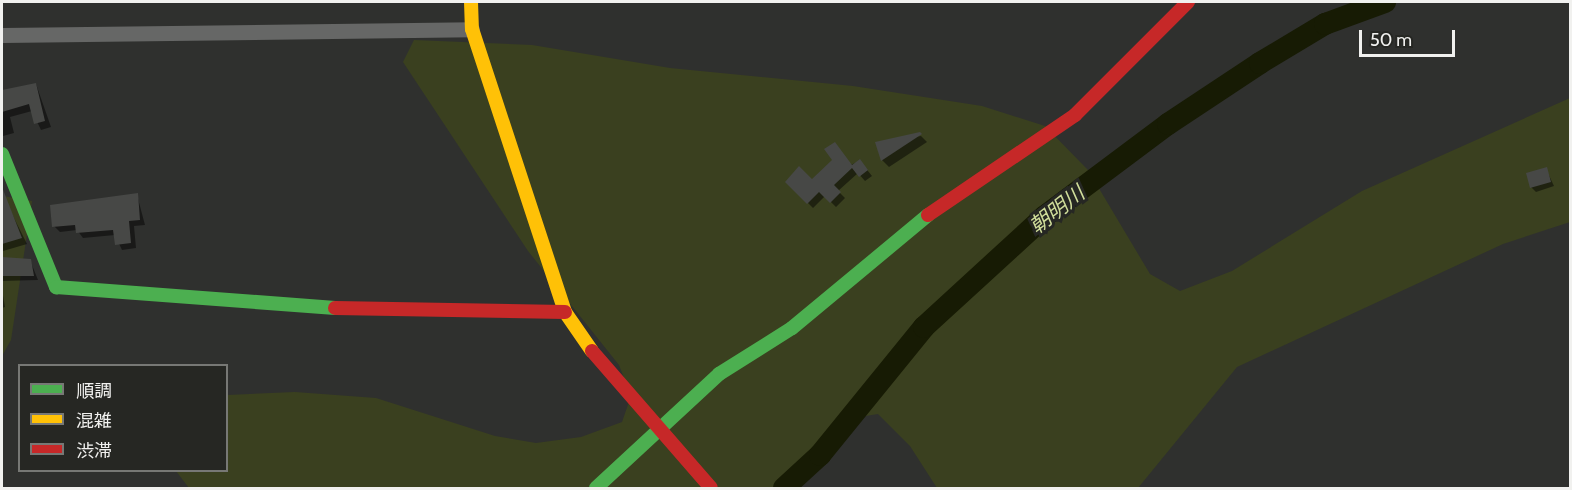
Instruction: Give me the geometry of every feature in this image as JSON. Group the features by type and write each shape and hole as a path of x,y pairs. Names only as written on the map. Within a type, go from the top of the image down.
{"street":[{"path":"471,2 472,29 565,312 601,364 711,489"},
{"path":"596,489 719,374 792,328 904,231 1075,114 1188,2"},
{"path":"2,35 472,29"},
{"path":"2,154 56,287 343,309 565,312"}],"green space":[{"path":"414,40 532,45 670,68 853,86 982,106 1045,126 1088,170 1150,274 1180,291 1232,271 1362,191 1570,98 1570,222 1503,244 1237,367 1138,488 937,488 910,446 878,414 853,418 801,459 778,488 189,488 177,472 228,472 228,395 295,392 376,398 495,436 536,443 581,437 622,422 631,396 619,365 528,251 403,62"},
{"path":"3,196 32,201 11,340 2,356"}],"building":[{"path":"36,83 45,121 34,124 29,104 2,112 2,90"},
{"path":"920,132 922,134 881,161 875,142"},
{"path":"835,142 852,165 860,159 868,170 859,177 852,168 834,185 841,192 830,203 819,192 807,204 785,182 799,166 812,179 832,160 824,149"},
{"path":"1547,167 1551,182 1530,188 1526,173"},
{"path":"2,187 22,238 2,244"},
{"path":"138,193 140,220 129,221 131,243 115,245 113,230 76,233 75,225 52,227 50,205"},
{"path":"2,257 31,259 34,276 2,276"}],"waterway":[{"name":"朝明川","path":"784,488 820,455 924,327 1045,216 1168,124 1260,63 1325,24 1385,2"}],"traffic: fast":[{"path":"2,154 56,287 335,308"},
{"path":"596,488 719,374 792,328 928,215"}],"traffic: slow":[{"path":"471,2 472,29 565,312 592,351"}],"traffic: jam":[{"path":"928,215 1075,115 1188,2"},
{"path":"335,308 565,312"},
{"path":"592,351 711,488"}]}
